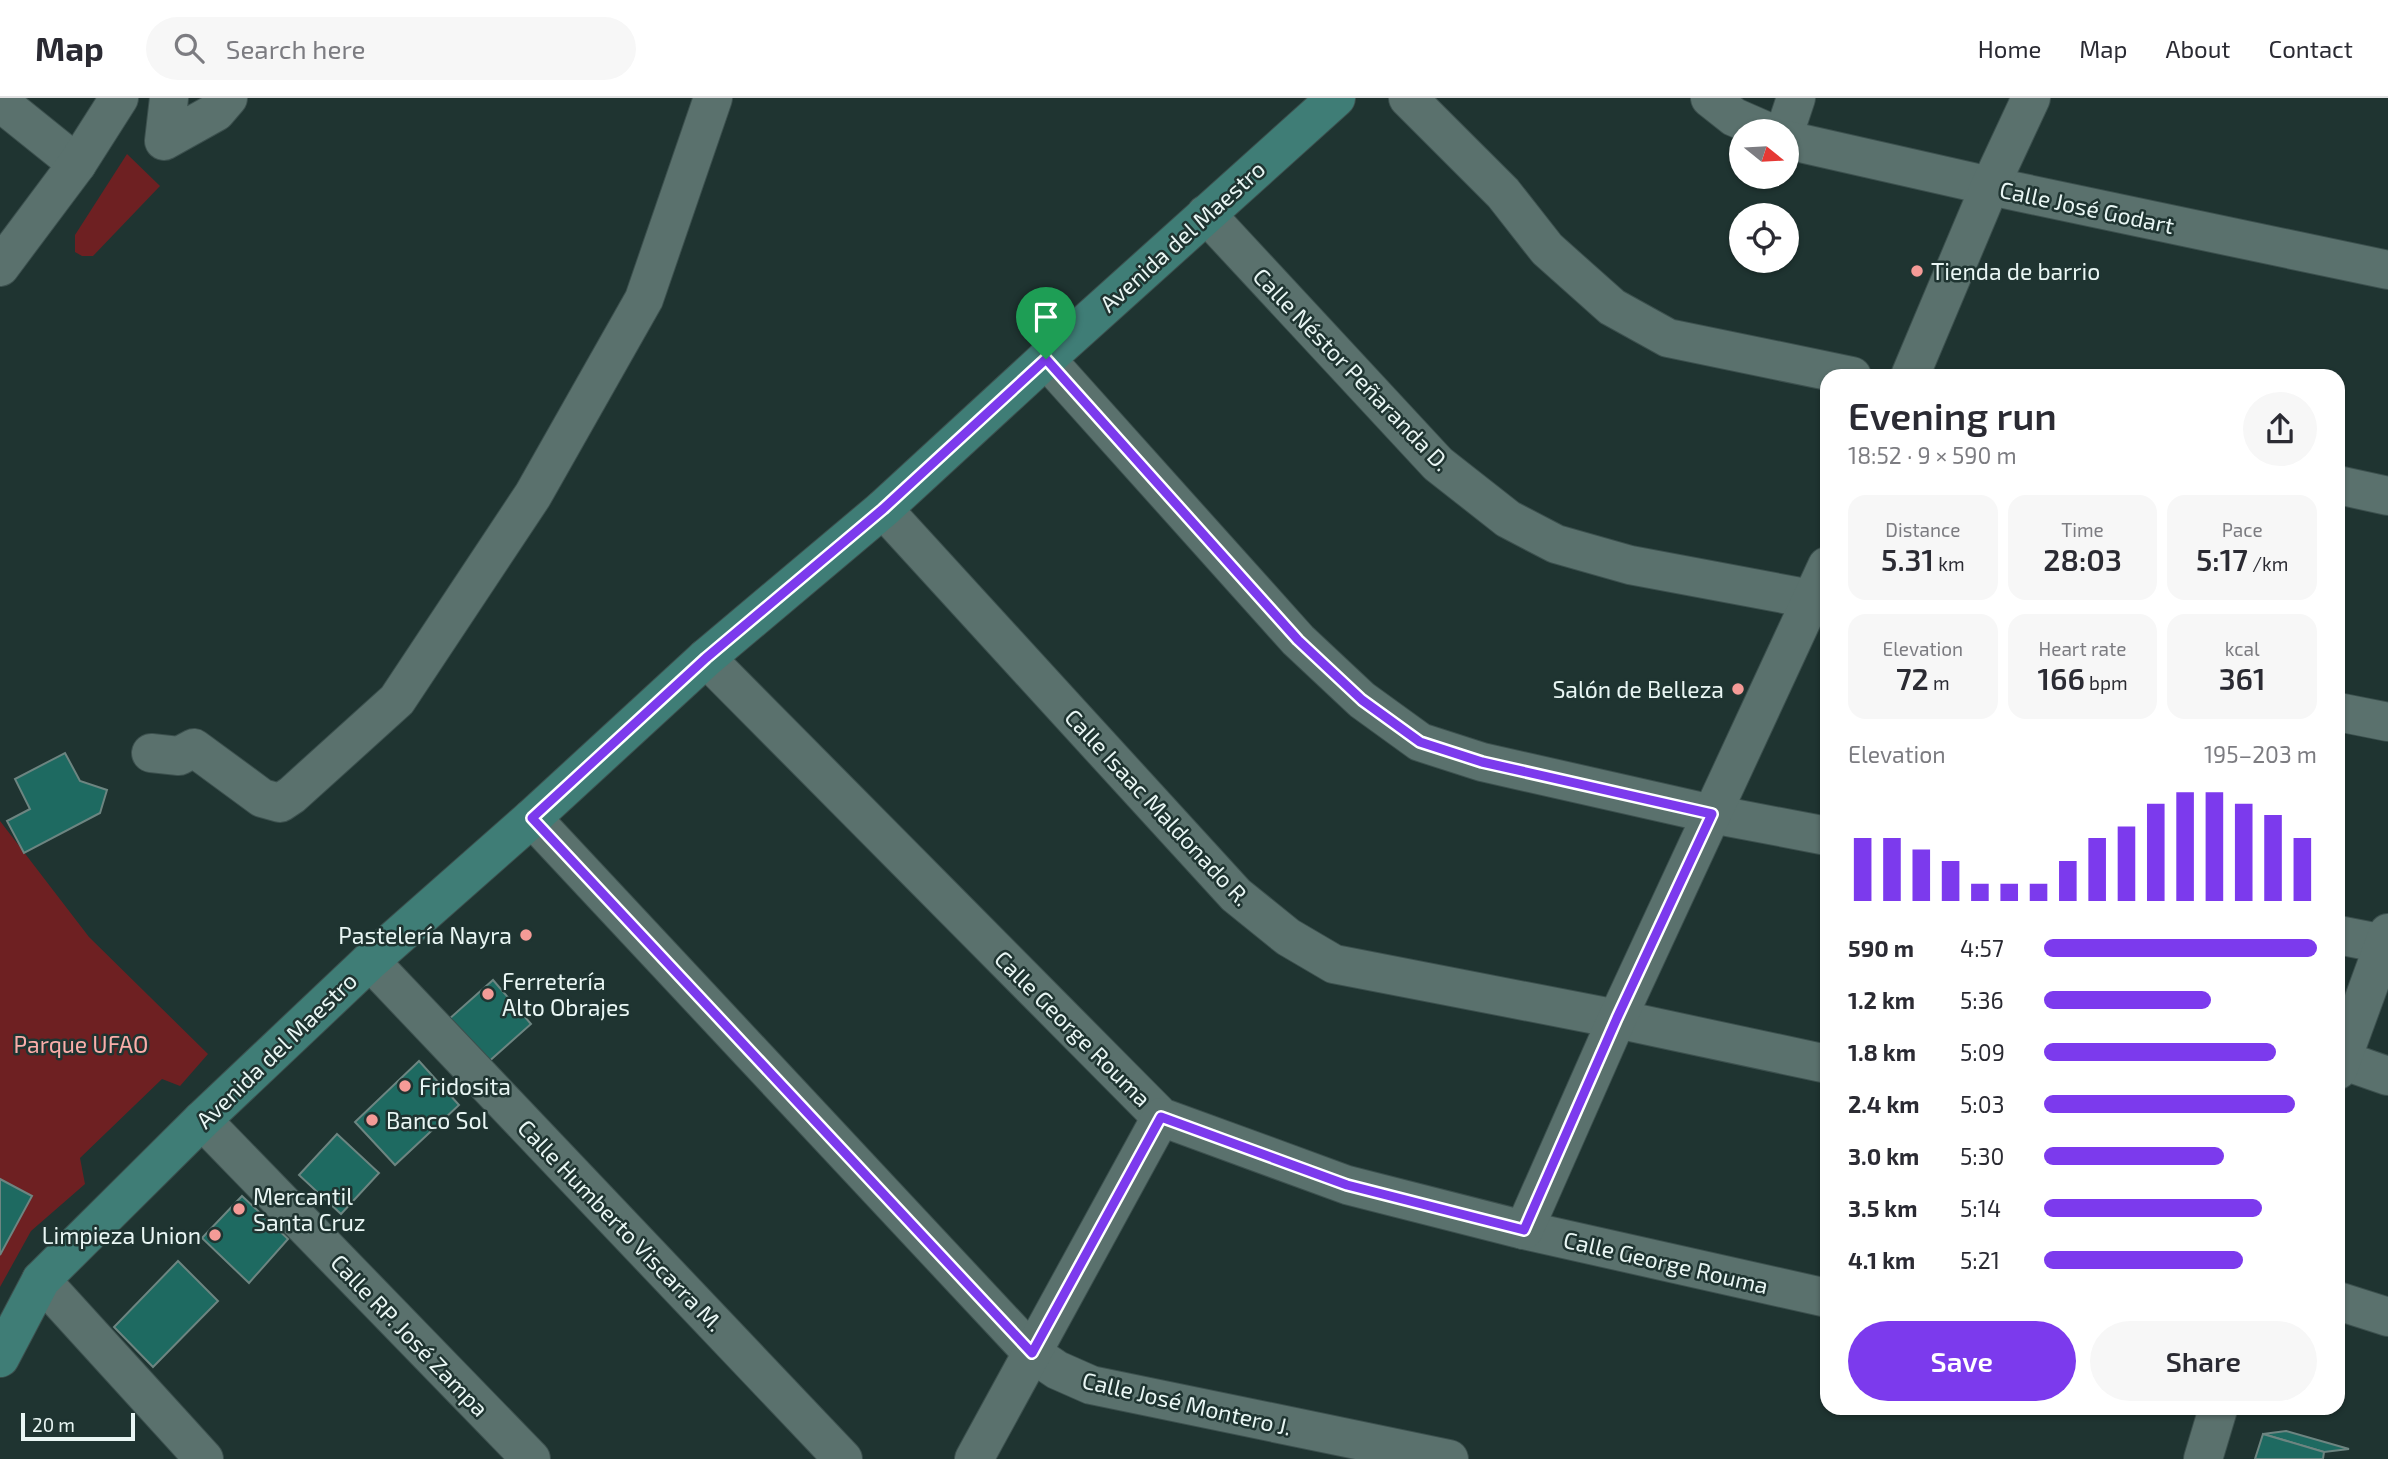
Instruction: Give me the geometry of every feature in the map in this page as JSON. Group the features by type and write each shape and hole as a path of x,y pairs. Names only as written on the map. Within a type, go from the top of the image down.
{"main road":[{"name":"Avenida del Maestro","path":"0,1358 41,1280 202,1120 370,961 532,818 706,658 883,509 1336,98"}],"street":[{"path":"0,267 76,164 119,98"},
{"path":"169,98 164,141 216,112 228,98"},
{"path":"151,752 179,756 194,748 262,797 280,803 397,701 533,495 644,299 713,98"},
{"path":"1408,98 1503,192 1547,248 1612,307 1668,338 1820,369"},
{"path":"1710,98 1739,119"},
{"path":"1790,119 1796,98"},
{"path":"1913,369 1990,186 2031,98"},
{"path":"0,102 76,164"},
{"name":"Calle José Godart","path":"1799,143 2388,270"},
{"name":"Calle Néstor Peñaranda D.","path":"1206,214 1438,464 1508,519 1556,544 1630,565 1820,589"},
{"path":"1046,359 1298,640 1362,700 1420,742 1482,762 1712,814 1820,835"},
{"path":"2345,487 2388,496"},
{"name":"Calle Isaac Maldonado R.","path":"883,509 1236,895 1288,937 1334,964 1617,1018 1820,1062"},
{"path":"1524,1230 1617,1018 1712,814 1820,593"},
{"name":"Calle George Rouma","path":"706,658 1161,1117 1347,1185 1524,1230 1820,1296"},
{"path":"2345,713 2388,722"},
{"name":"Calle José Montero J.","path":"532,818 1032,1353 1057,1370 1091,1385 1449,1459"},
{"path":"2345,936 2386,939 2345,1051"},
{"name":"Calle Humberto Viscarra M.","path":"370,961 843,1459"},
{"path":"2345,1066 2388,1076"},
{"path":"974,1459 1161,1117"},
{"name":"Calle RP. José Zampa","path":"202,1120 531,1459"},
{"path":"41,1280 204,1459"},
{"path":"2345,1303 2388,1317"},
{"path":"2203,1459 2216,1415"}],"green space":[{"path":"127,154 160,186 93,256 82,256 75,252 75,235"},
{"name":"Parque UFAO","path":"0,821 89,937 208,1054 180,1086 162,1079 80,1158 85,1184 31,1231 0,1287"}],"building":[{"path":"65,753 80,781 107,790 100,813 24,853 7,821 30,809 15,779"},
{"path":"493,980 531,1024 486,1064 448,1020"},
{"path":"419,1061 459,1105 395,1165 355,1122"},
{"path":"337,1134 379,1173 341,1214 299,1175"},
{"path":"0,1179 32,1196 0,1255"},
{"path":"242,1196 288,1239 249,1283 202,1238"},
{"path":"178,1261 218,1301 153,1367 114,1327"},
{"path":"2286,1431 2349,1449 2324,1452 2263,1434"},
{"path":"2263,1434 2324,1452 2323,1459 2255,1459"}],"place":[{"name":"Tienda de barrio","path":"1917,271"},
{"name":"Salón de Belleza","path":"1738,689"},
{"name":"Pastelería Nayra","path":"526,935"},
{"name":"Ferretería Alto Obrajes","path":"488,994"},
{"name":"Fridosita","path":"405,1086"},
{"name":"Banco Sol","path":"372,1120"},
{"name":"Mercantil Santa Cruz","path":"239,1209"},
{"name":"Limpieza Union","path":"215,1235"}],"route":[{"path":"1046,359 1298,640 1362,700 1420,742 1482,762 1712,814 1617,1018 1524,1230 1347,1185 1161,1117 1032,1353 532,818 706,658 883,509 1046,359"}]}
